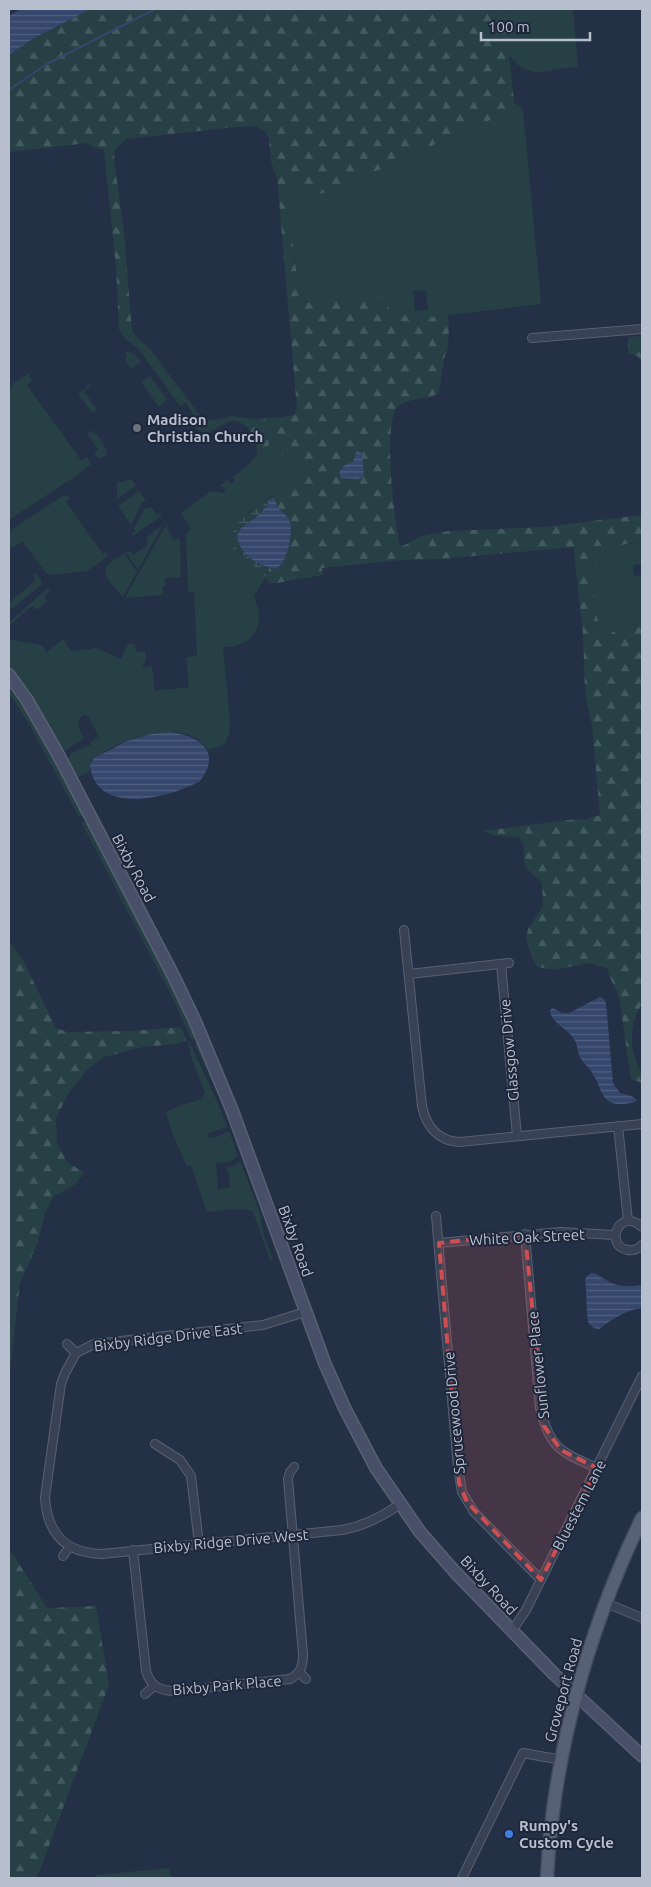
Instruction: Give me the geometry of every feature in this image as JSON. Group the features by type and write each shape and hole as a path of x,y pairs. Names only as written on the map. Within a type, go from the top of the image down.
{"main road":[{"name":"Groveport Road","path":"547,1878 552,1823 562,1760 576,1695 586,1658 606,1603 642,1518"}],"street":[{"path":"532,338 642,329"},
{"name":"Bixby Road","path":"9,675 27,700 59,756 195,1021 235,1119 305,1312 344,1409 376,1468 420,1532 449,1565 576,1695 642,1756"},
{"path":"404,930 422,1106 427,1123 436,1134 452,1141 642,1124"},
{"name":"Glassgow Drive","path":"409,974 505,964 517,1136"},
{"path":"618,1126 628,1221"},
{"name":"Sprucewood Drive","path":"436,1216 458,1468 462,1492 474,1512 541,1580"},
{"path":"642,1227 638,1223 628,1221 620,1226 615,1235 618,1244 625,1250 634,1250 642,1245"},
{"name":"White Oak Street","path":"439,1243 561,1232 615,1235"},
{"name":"Sunflower Place","path":"525,1234 540,1408 544,1426 552,1441 561,1450 597,1468"},
{"name":"Bixby Ridge Drive East","path":"60,1539 54,1532 47,1517 45,1497 61,1384 76,1353 94,1344 263,1325 305,1312"},
{"path":"68,1344 76,1353"},
{"name":"Bluestem Lane","path":"512,1631 526,1610 642,1376"},
{"path":"155,1444 180,1460 191,1476 199,1544"},
{"path":"294,1467 288,1479 304,1654 303,1665 299,1672 306,1679"},
{"name":"Bixby Ridge Drive West","path":"60,1539 84,1552 93,1553 292,1536 354,1528 377,1519 400,1504"},
{"path":"63,1556 70,1546"},
{"path":"133,1550 146,1671 149,1680 154,1686 145,1694"},
{"path":"606,1603 642,1618"},
{"name":"Bixby Park Place","path":"154,1686 168,1691 284,1681 296,1676 299,1672"},
{"path":"462,1878 523,1752 562,1760"}],"highlighted area":[{"path":"525,1234 544,1426 561,1450 597,1468 541,1580 467,1502 459,1483 439,1243"}],"green space":[{"path":"91,9 504,9 515,109 411,155 389,167 360,176 339,190 319,194 303,193 291,188 291,225 299,297 306,302 317,303 319,299 385,296 392,318 403,314 418,319 447,315 449,325 448,347 444,359 439,393 403,403 394,415 391,430 391,473 400,546 420,536 449,531 543,527 642,515 642,541 622,545 594,546 593,551 595,610 602,634 606,636 631,620 642,618 642,1004 633,1024 632,1046 641,1073 642,1083 631,1079 619,997 607,968 589,963 554,970 537,967 526,939 528,929 543,906 542,883 525,867 523,843 519,838 492,835 483,831 586,819 600,815 592,726 585,693 583,635 574,553 575,547 322,568 323,575 277,583 270,583 266,579 269,568 271,568 289,540 290,531 273,498 277,489 304,477 306,471 306,466 301,459 282,454 278,443 275,418 294,415 297,409 277,178 271,162 269,139 266,133 256,126 236,127 126,139 115,150 114,159 124,232 132,331 136,336 126,339 119,330 116,267 104,150 93,147 88,143 9,152 9,55 32,39"},
{"path":"504,9 573,9 578,67 533,72 517,64 509,56"},
{"path":"514,102 523,109 540,304 418,319 403,314 392,318 385,297 319,301 317,303 305,301 299,297 291,225 291,188 303,193 322,194 351,182 360,176 389,167 411,155 514,109","holes":["426,290 428,310 415,311 413,291"]},
{"path":"136,336 150,349 201,417 213,420 232,416 256,419 250,431 244,425 234,421 207,433 197,429 193,423 195,417 186,403 180,406 139,350 126,339"},
{"path":"642,336 642,362 639,357 628,353 628,337"},
{"path":"128,351 134,354 141,362 131,369 125,360 127,357 125,352"},
{"path":"31,372 29,375 32,380 27,385 81,460 87,457 91,464 9,520 9,390 14,383"},
{"path":"150,376 167,399 159,407 141,382"},
{"path":"90,384 91,386 84,391 97,410 92,413 78,394"},
{"path":"265,418 275,418 278,443 282,454 301,459 306,466 306,471 304,477 277,489 274,496 238,520 234,527 233,549 259,570 265,578 254,596 259,616 255,632 242,644 223,647 230,720 229,734 224,745 207,750 199,740 187,734 173,732 142,736 103,752 90,766 90,771 75,779 69,765 68,760 70,756 77,750 91,745 90,742 97,738 98,735 88,716 83,715 78,723 84,738 64,751 61,750 23,686 9,669 9,639 42,645 47,652 63,639 71,651 93,649 94,647 121,659 128,644 134,644 137,652 145,651 146,659 142,668 152,666 155,691 189,687 186,657 197,656 194,592 188,593 186,533 191,529 181,513 211,491 224,493 225,488 219,486 228,480 231,484 235,481 233,477 257,455 261,455 267,436 264,430"},
{"path":"265,418 264,430 269,444 266,453 257,455 256,439 250,431 256,419"},
{"path":"92,430 107,450 106,455 102,458 98,458 95,455 98,449 87,434"},
{"path":"131,479 136,486 117,499 117,483"},
{"path":"139,491 146,501 142,502 131,525 118,506"},
{"path":"64,495 70,498 66,502 103,554 107,552 108,554 107,557 87,571 51,575 46,573 22,541 14,547 10,546 9,531"},
{"path":"274,496 260,514 241,528 262,565 269,568 266,572 266,579 241,553 233,549 233,534 238,520"},
{"path":"151,507 157,515 161,513 161,516 133,536 134,529 145,508"},
{"path":"166,522 138,570 126,552 130,551 134,555 148,544 146,538"},
{"path":"169,523 167,528 174,540 179,538 180,541 181,577 165,578 166,586 163,586 163,595 125,598 164,528"},
{"path":"642,541 642,564 633,565 634,576 642,575 642,618 627,622 606,636 602,634 595,610 594,546 631,544"},
{"path":"124,553 137,572 123,597 110,583 105,570 109,564"},
{"path":"35,573 41,580 41,585 9,611 9,603 36,580 33,575"},
{"path":"48,588 50,591 44,596 47,602 37,610 32,606 9,626 9,622"},
{"path":"9,682 31,715 83,813 79,817 32,729 9,693"},
{"path":"81,822 87,823 170,979 197,1037 192,1040 173,999"},
{"path":"9,941 23,960 56,1028 67,1032 130,1031 181,1027 187,1040 175,1044 143,1047 104,1057 88,1069 68,1094 56,1118 57,1143 67,1162 85,1173 74,1185 53,1197 45,1213 38,1242 20,1283 9,1379 9,1171 14,1143 9,1096"},
{"path":"188,1039 227,1127 208,1133 209,1138 229,1131 238,1156 230,1162 216,1163 218,1189 230,1188 226,1167 233,1166 240,1161 260,1213 264,1236 273,1259 270,1260 253,1212 224,1210 207,1212 191,1166 186,1165 173,1134 166,1113 173,1108 202,1099 205,1092 191,1057"},
{"path":"199,1042 230,1125 195,1045 195,1043"},
{"path":"9,1096 14,1143 9,1171"},
{"path":"9,1548 47,1608 96,1606 109,1685 37,1878 9,1878"},
{"path":"170,1868 171,1878 96,1878 96,1875"}],"water":[{"path":"21,9 91,9 32,39 9,55 9,16"},
{"path":"357,450 362,454 364,476 358,479 341,478 339,473 343,466 353,462"},
{"path":"272,498 275,499 278,507 288,518 291,527 286,556 279,567 275,569 262,565 250,558 242,549 237,536 241,528 260,514"},
{"path":"170,732 190,737 204,746 208,753 209,761 200,781 171,793 136,799 120,798 106,792 96,782 90,766 94,758 127,741 151,734"},
{"path":"600,997 606,1003 613,1083 620,1093 632,1096 637,1101 626,1104 614,1104 607,1100 591,1071 580,1057 574,1039 551,1015 550,1010 553,1008 562,1013 569,1013"},
{"path":"591,1273 619,1285 642,1285 642,1308 614,1318 599,1329 592,1327 588,1321 585,1280"}],"waterway":[{"path":"9,90 47,64 155,9"}],"place":[{"name":"Madison Christian Church","path":"137,428"},
{"name":"Rumpy's Custom Cycle","path":"509,1834"}]}
